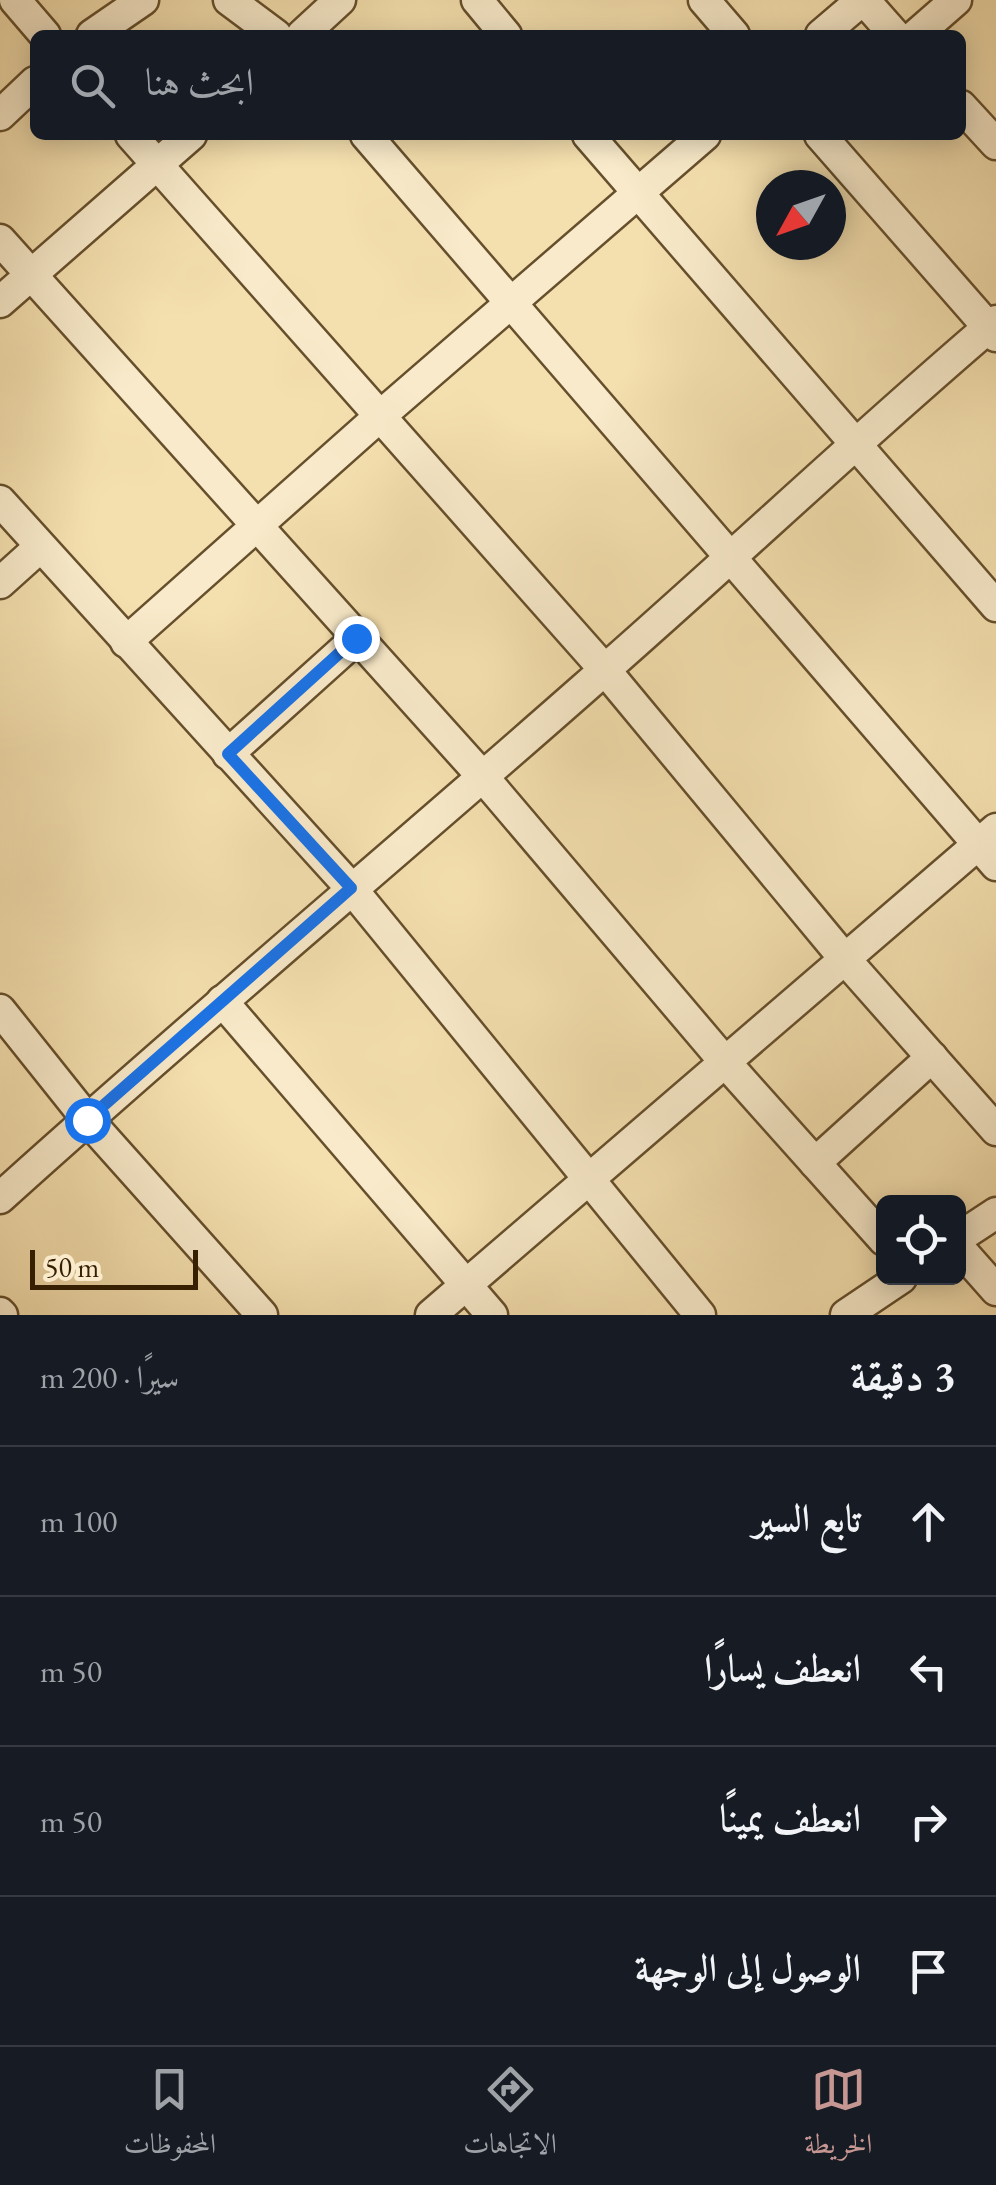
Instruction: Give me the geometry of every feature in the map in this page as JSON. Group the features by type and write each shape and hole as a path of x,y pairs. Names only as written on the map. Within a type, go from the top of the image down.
{"street":[{"path":"14,0 40,30"},
{"path":"99,30 143,0"},
{"path":"230,0 269,30"},
{"path":"307,30 340,0"},
{"path":"477,0 502,30"},
{"path":"704,0 730,30"},
{"path":"827,30 863,0 890,30"},
{"path":"922,30 956,0"},
{"path":"0,115 30,87"},
{"path":"966,111 996,144"},
{"path":"135,140 605,670 844,958 996,1130"},
{"path":"0,302 184,140"},
{"path":"370,140 729,558 990,846 844,958 431,1315"},
{"path":"592,140 996,606"},
{"path":"126,642 699,140"},
{"path":"0,1198 351,888 483,778 854,444 994,328 825,140"},
{"path":"0,240 483,778 725,1062 876,1231"},
{"path":"0,501 351,888 700,1315"},
{"path":"0,583 40,547"},
{"path":"228,754 356,638"},
{"path":"222,1001 492,1315"},
{"path":"0,1010 87,1120 262,1315"},
{"path":"815,1163 932,1057"},
{"path":"966,1233 996,1212"},
{"path":"966,1256 996,1290"},
{"path":"864,1310 893,1285"}],"route":[{"path":"87,1120 351,888 228,754 356,638"}]}
